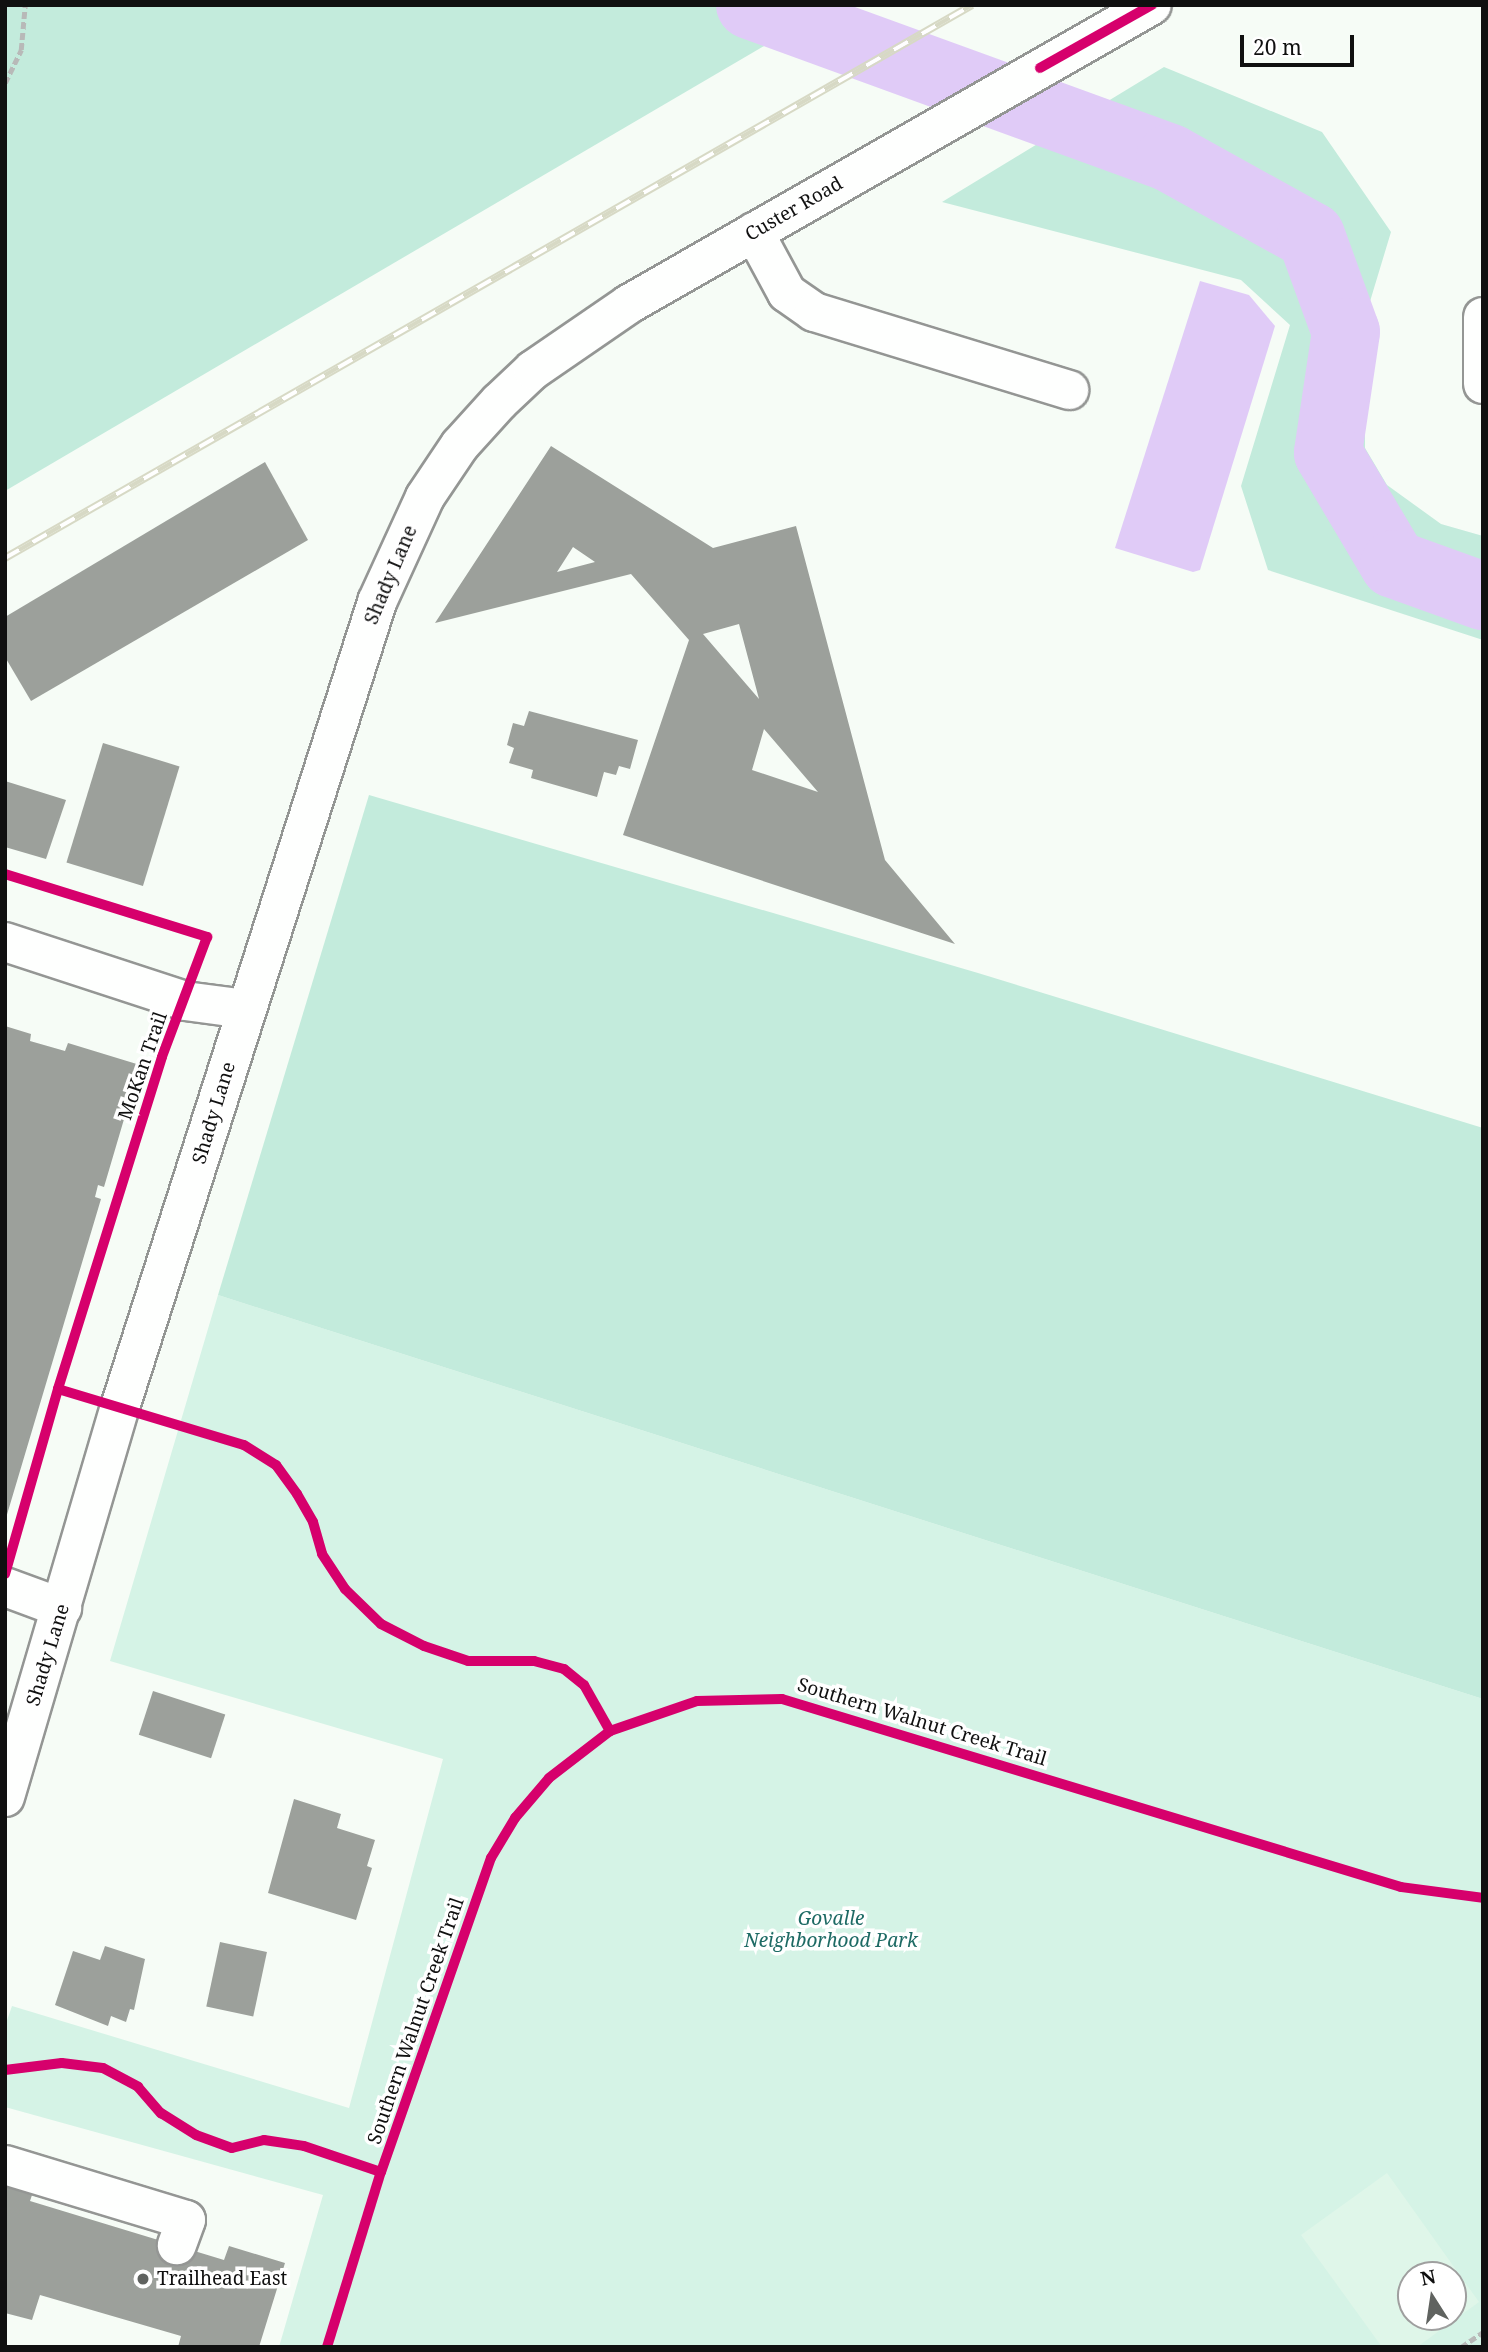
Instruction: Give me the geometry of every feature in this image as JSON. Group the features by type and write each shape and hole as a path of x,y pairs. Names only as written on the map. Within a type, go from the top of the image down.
{"street":[{"name":"Custer Road","path":"460,445 533,370 629,304 1152,5"},
{"path":"754,232 787,292 814,312 1069,390"},
{"path":"1483,317 1483,384"},
{"name":"Shady Lane","path":"5,1797 120,1407 377,602 425,498 460,445"},
{"path":"5,942 185,1000 246,1009"},
{"path":"5,1587 62,1608"},
{"path":"5,2165 186,2220 177,2245"}],"path":[{"path":"5,83 21,50 25,5"},
{"path":"1461,2347 1483,2332"}],"green space":[{"path":"5,5 834,5 5,491"},
{"path":"1164,67 1322,132 1391,232 1365,318 1365,448 1387,485 1441,524 1483,536 1483,640 1268,570 1241,486 1290,325 1241,280 942,202"},
{"path":"369,795 978,973 1483,1128 1483,1699 218,1295"},
{"name":"Govalle Neighborhood Park","path":"218,1295 1483,1699 1483,2347 279,2347 323,2195 5,2107 5,2026 12,2006 349,2108 443,1759 110,1661"},
{"path":"1387,2173 1450,2261 1397,2261 1397,2331 1439,2331 1417,2347 1382,2347 1301,2235"},
{"path":"1467,2285 1479,2302 1467,2311"}],"shaded area":[{"path":"1200,281 1249,295 1275,326 1200,570 1193,572 1115,548"}],"building":[{"path":"551,446 713,548 796,526 885,860 955,944 623,835 689,640 631,574 435,623","holes":["573,547 595,562 557,572","739,624 759,699 703,634","764,729 818,792 752,770"]},
{"path":"265,462 308,540 31,701 5,657 5,617"},
{"path":"529,711 638,740 630,769 619,766 616,775 604,772 597,797 531,778 533,770 509,763 514,748 507,745 513,723 524,726"},
{"path":"103,743 180,766 143,886 66,863"},
{"path":"5,781 66,800 46,859 5,847"},
{"path":"5,1026 31,1034 30,1041 65,1051 68,1043 140,1065 104,1187 98,1185 95,1197 101,1199 6,1518"},
{"path":"153,1691 225,1714 211,1758 139,1735"},
{"path":"294,1799 341,1814 337,1828 375,1840 367,1866 372,1868 356,1920 268,1893"},
{"path":"220,1942 267,1952 253,2017 206,2007"},
{"path":"105,1946 145,1959 134,2010 130,2009 126,2022 111,2016 108,2026 55,2005 73,1951 100,1960"},
{"name":"Trailhead East","path":"5,2186 32,2195 30,2201 224,2260 229,2246 285,2263 259,2347 178,2347 181,2336 40,2295 32,2320 5,2313"}],"waterway":[{"path":"750,5 1170,158 1311,236 1346,332 1328,453 1394,564 1483,596"}],"railway":[{"path":"5,558 972,5"}],"cycle path":[{"path":"1040,68 1152,5"},
{"name":"MoKan Trail","path":"5,874 207,937 162,1057 58,1389 244,1445 276,1465 313,1522 322,1554 345,1589 381,1624 424,1646 468,1661 534,1661 564,1669 584,1685 610,1731"},
{"path":"5,1574 58,1389"},
{"name":"Southern Walnut Creek Trail","path":"327,2347 381,2172 491,1858 515,1818 549,1778 610,1731 697,1701 782,1699 1401,1887 1483,1898"},
{"path":"5,2070 62,2063 103,2068 138,2087 161,2113 196,2135 232,2148 264,2140 304,2146 381,2172"}],"place":[{"name":"Trailhead East","path":"143,2279"}]}
